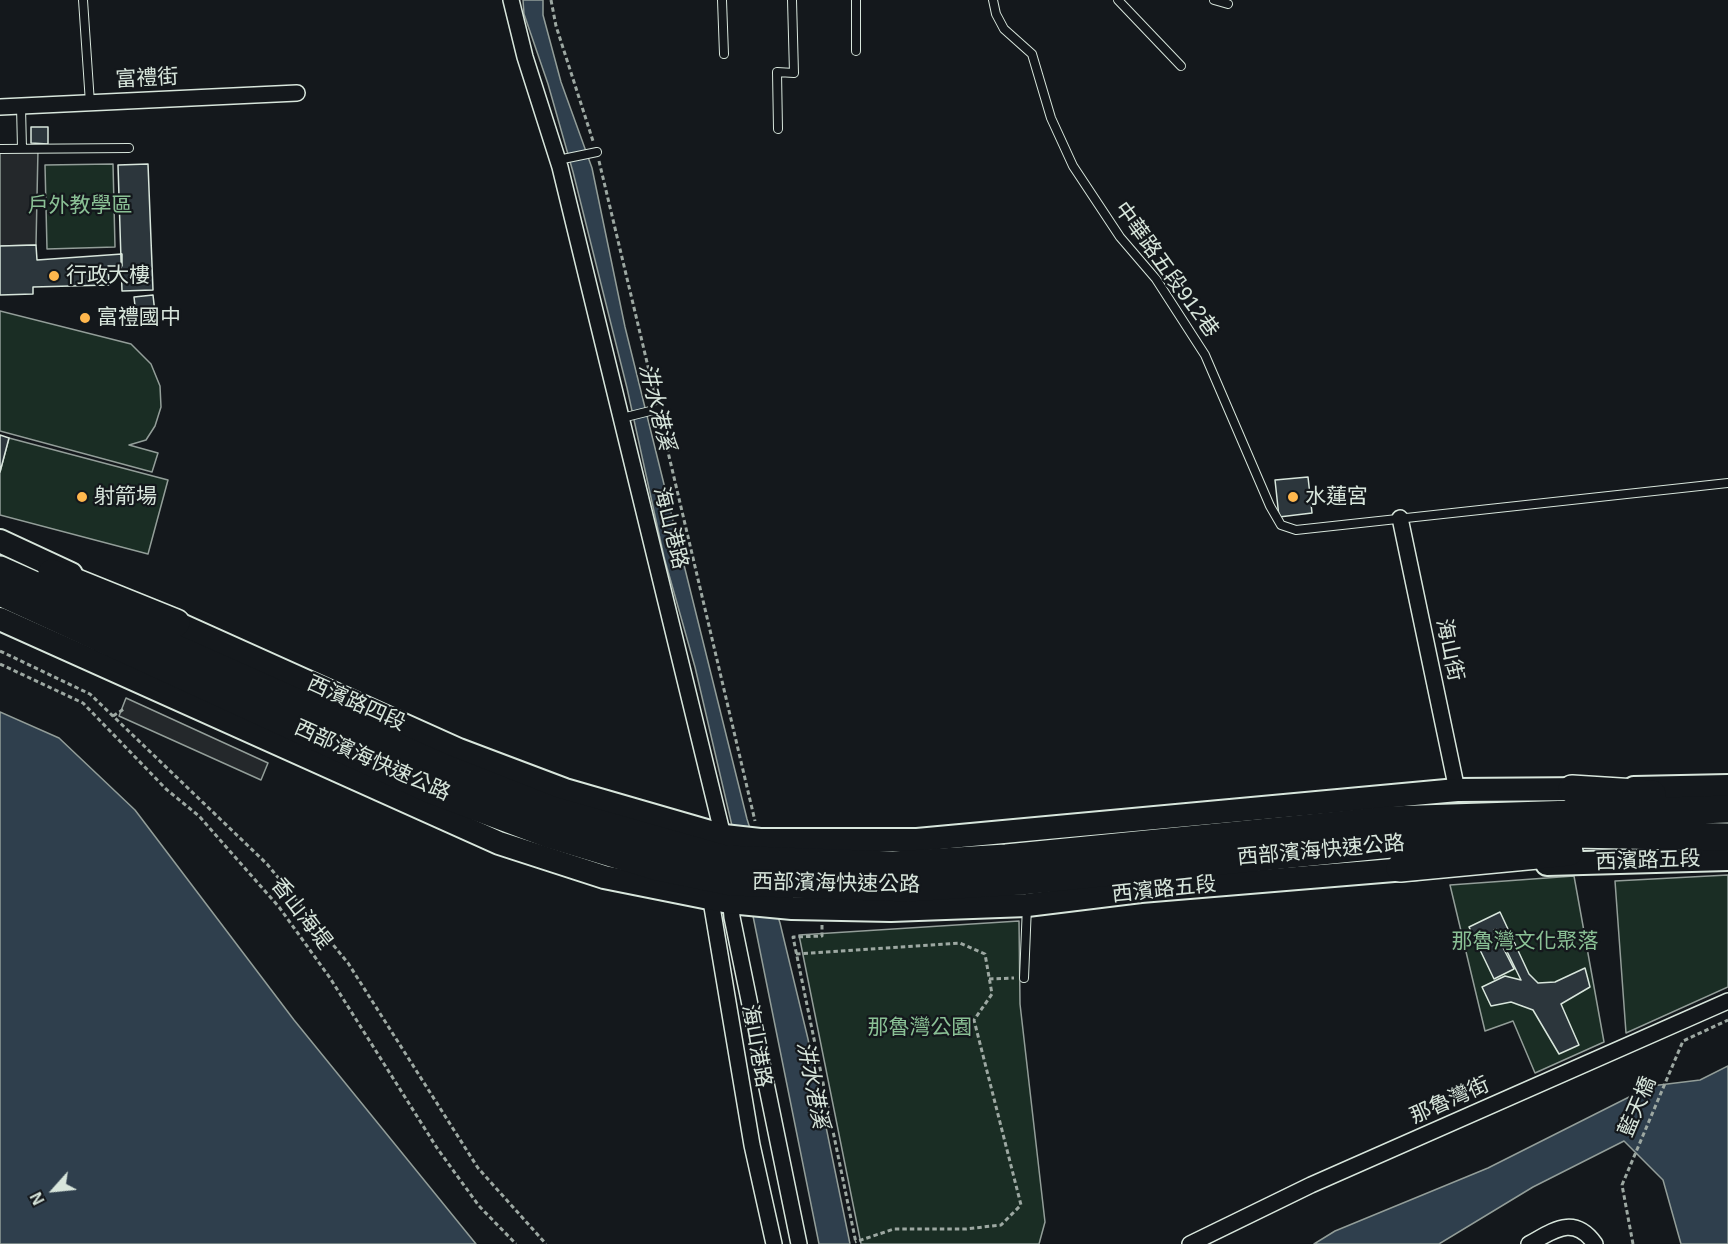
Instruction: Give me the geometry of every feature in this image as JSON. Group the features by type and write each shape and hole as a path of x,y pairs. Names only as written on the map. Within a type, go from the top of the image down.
{"highway":[{"path":"0,552 176,622"},
{"name":"西部濱海快速公路","path":"0,570 440,766 721,875 1006,858 1390,820 1728,809"},
{"name":"西部濱海快速公路","path":"0,592 429,789 549,834 658,867 721,875 908,888 1021,881 1391,844 1573,834 1726,844"},
{"path":"1572,789 1728,799"},
{"path":"1400,868 1726,844"}],"main road":[{"name":"西濱路四段","path":"0,541 459,750 565,790 721,875"},
{"path":"0,619 499,843 604,877 721,875 760,840 917,840 1457,790 1728,786"},
{"name":"西濱路五段","path":"721,875 792,908 891,910 1027,905 1400,868"}],"street":[{"name":"海山港路","path":"511,0 525,57 558,160 622,418 799,1244"},
{"name":"富禮街","path":"0,106 297,93"},
{"name":"海山街","path":"1400,518 1457,790"},
{"name":"海山港路","path":"721,875 750,1133 774,1244"},
{"name":"那魯灣街","path":"1190,1244 1311,1185 1728,1001"},
{"path":"750,1133 775,1131"},
{"path":"1528,1244 1561,1227 1582,1230 1595,1244"}],"lane":[{"path":"83,0 90,103"},
{"path":"722,0 724,54"},
{"path":"778,129 777,72 794,73 792,0"},
{"path":"856,0 856,51"},
{"name":"中華路五段912巷","path":"993,0 1004,29 1032,54 1051,118 1073,166 1120,237 1156,279 1205,355 1270,506 1281,525 1296,530 1728,483"},
{"path":"1118,0 1181,66"},
{"path":"1214,0 1228,3"},
{"path":"21,106 22,149"},
{"path":"0,149 129,148"},
{"path":"558,160 597,152"},
{"path":"622,418 658,410"},
{"path":"1024,978 1027,905"}],"path":[{"path":"551,0 556,26 597,152 760,840"},
{"path":"0,651 90,694 274,873 348,963 478,1168 546,1244"},
{"name":"香山海堤","path":"0,664 83,703 166,789 199,816 279,907 337,988 437,1148 479,1206 516,1244"},
{"path":"112,716 124,709"},
{"path":"796,954 960,943 985,954 992,994 974,1020 1021,1205 1001,1225 966,1229 894,1229 855,1243 796,954 793,937 822,936 822,922"},
{"path":"989,979 1024,978"},
{"name":"藍天橋","path":"1633,1244 1622,1185 1683,1041 1728,1020"}],"green space":[{"name":"戶外教學區","path":"113,164 115,247 47,249 45,165"},
{"path":"0,311 131,344 151,364 160,386 161,407 155,426 146,440 129,445 158,453 152,472 0,431"},
{"name":"射箭場","path":"9,438 168,480 148,554 0,515 0,472"},
{"path":"1728,875 1728,987 1626,1033 1615,881"},
{"name":"那魯灣文化聚落","path":"1574,876 1604,1042 1535,1073 1513,1021 1485,1031 1450,885"},
{"name":"那魯灣公園","path":"1019,921 1020,1004 1045,1222 1039,1244 861,1244 799,935"}],"shaded area":[{"path":"0,149 38,149 36,245 0,246"},
{"path":"126,698 268,763 261,780 119,716"}],"water":[{"name":"汫水港溪","path":"523,0 543,0 543,15 561,82 592,168 625,327 747,819 780,923 808,1039 850,1244 819,1244 753,916 695,667 664,557 627,388 573,172 548,84 524,14"},
{"path":"0,712 59,738 135,810 294,1020 476,1244 0,1244"},
{"path":"1728,1066 1728,1244 1681,1244 1663,1180 1624,1141 1533,1187 1439,1244 1314,1244 1335,1231 1488,1168 1651,1086 1700,1080"}],"building":[{"path":"31,127 48,127 48,144 31,143"},
{"path":"148,164 153,290 122,291 118,165"},
{"name":"行政大樓","path":"36,245 37,260 122,254 122,266 108,266 109,285 33,287 33,294 0,295 0,246"},
{"path":"153,295 155,313 136,315 134,297"},
{"path":"0,435 9,438 0,472"},
{"name":"水蓮宮","path":"1308,477 1312,513 1279,517 1275,480"},
{"path":"1500,912 1529,974 1538,983 1555,982 1585,968 1590,987 1561,1004 1579,1045 1559,1054 1533,1010 1511,1002 1491,1006 1482,987 1505,976 1521,980 1496,929 1494,930 1514,969 1494,979 1469,927"}],"place":[{"name":"行政大樓","path":"54,276"},
{"name":"富禮國中","path":"85,318"},
{"name":"射箭場","path":"82,497"},
{"name":"水蓮宮","path":"1293,497"}]}
